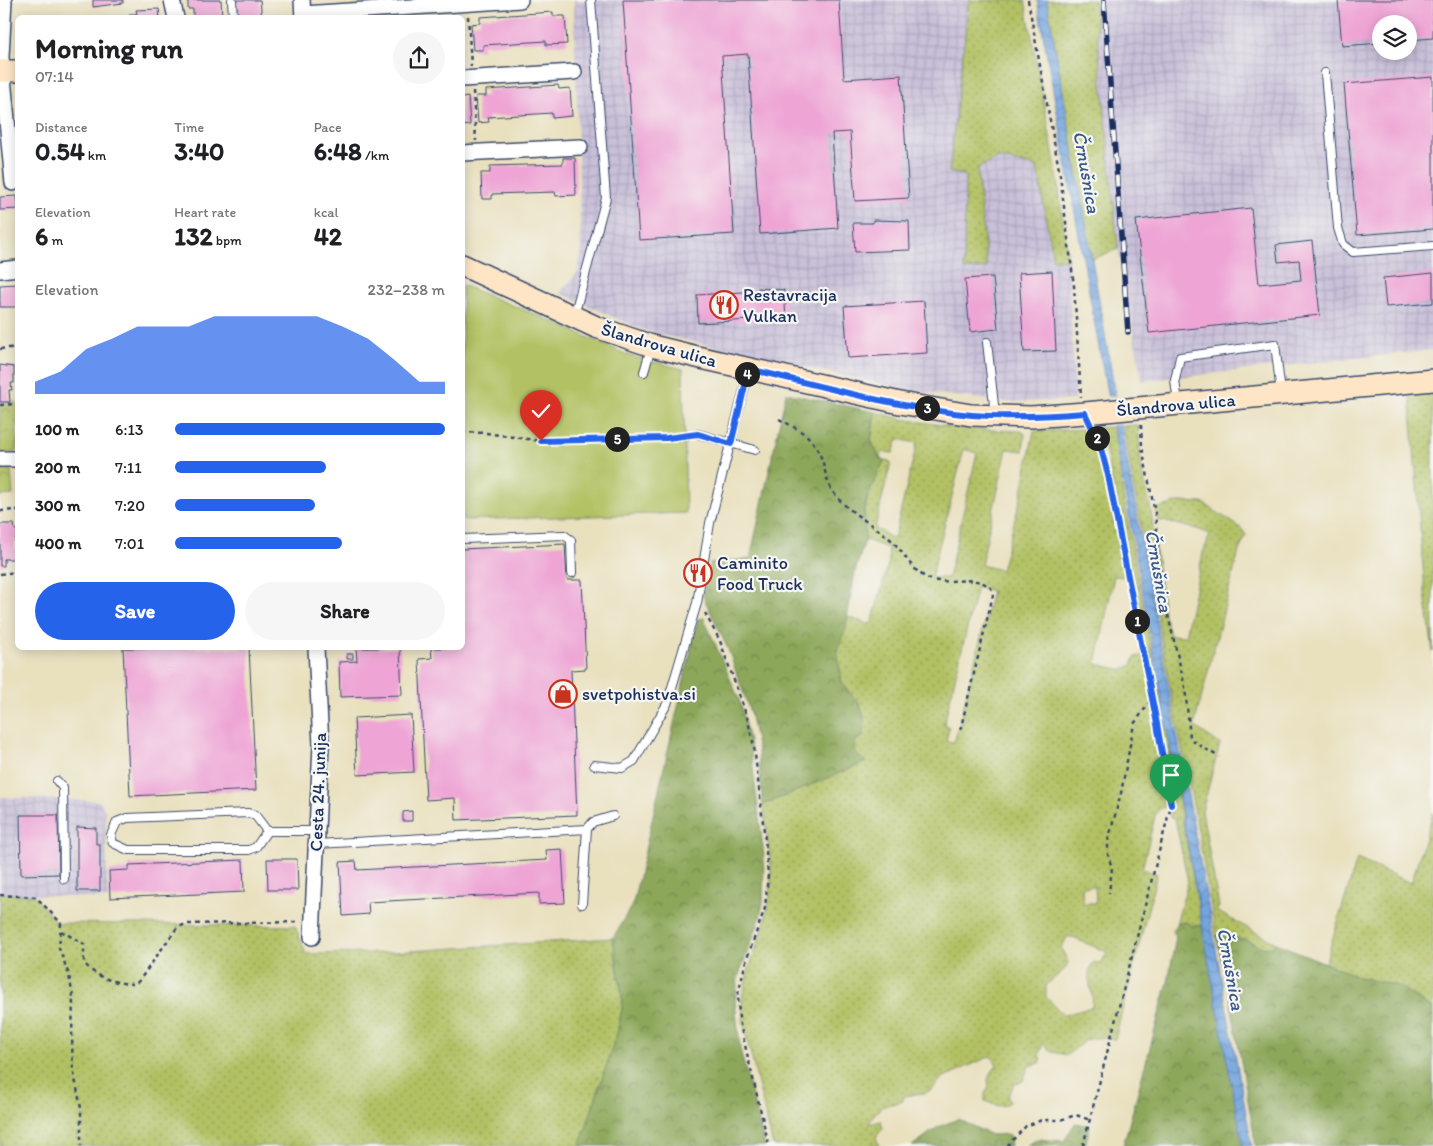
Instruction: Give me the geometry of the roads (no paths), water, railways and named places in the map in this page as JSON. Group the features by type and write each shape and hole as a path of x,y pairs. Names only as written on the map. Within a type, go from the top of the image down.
{"street":[{"path":"4,0 1,57 7,71 10,183"},
{"path":"172,0 175,15"},
{"path":"302,11 520,0"},
{"path":"465,79 574,72"},
{"path":"465,153 580,147"},
{"name":"Šlandrova ulica","path":"465,266 574,318 652,346 900,403 971,415 1031,417 1114,411 1433,380"},
{"path":"0,270 15,268"},
{"path":"0,459 15,459"},
{"name":"Cesta 24. junija","path":"312,937 321,728 316,650"}],"lane":[{"path":"232,0 233,15"},
{"path":"574,318 583,291 606,198 591,0"},
{"path":"1325,73 1336,211 1338,228 1343,244 1353,252 1362,253 1433,246"},
{"path":"987,342 995,416"},
{"path":"1178,405 1175,380 1180,356 1275,344 1281,395"},
{"path":"644,372 652,346"},
{"path":"594,765 622,768 634,761 667,704 697,603 710,524 749,369"},
{"path":"698,434 755,450"},
{"path":"465,538 564,535 570,540 572,573"},
{"path":"57,781 63,788 64,879"},
{"path":"267,831 262,835 256,847 249,850 128,850 118,847 111,835 117,822 127,818 248,813 255,815 262,827 267,831 317,837 587,829"},
{"path":"582,904 587,829 593,822 613,816"}],"water":[{"name":"Črnušnica","path":"1037,0 1047,0 1125,450 1252,1146 1243,1146"}],"railway":[{"path":"1104,0 1128,332"}],"place":[{"name":"Restavracija Vulkan","path":"724,305"},
{"name":"Caminito Food Truck","path":"698,573"},
{"name":"svetpohistva.si","path":"563,694"}]}
